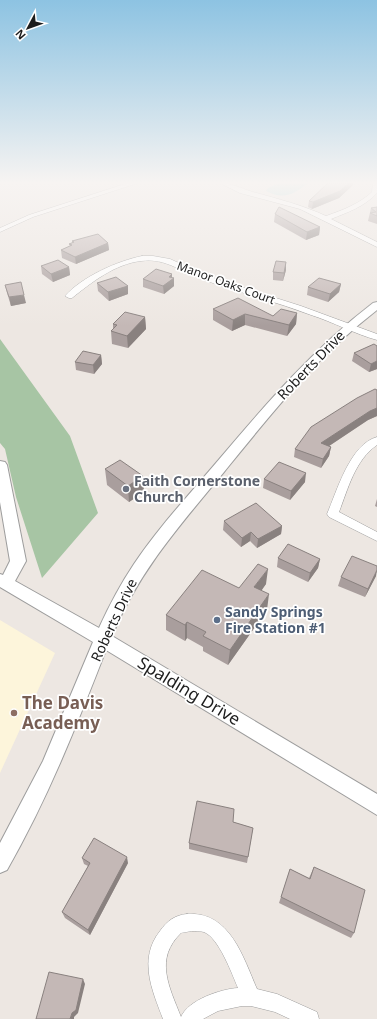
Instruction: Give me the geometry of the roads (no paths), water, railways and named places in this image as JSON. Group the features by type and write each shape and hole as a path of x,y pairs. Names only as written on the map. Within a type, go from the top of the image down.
{"street":[{"path":"349,231 377,244"},
{"name":"Manor Oaks Court","path":"69,296 91,279 110,268 137,259 154,258 171,263 208,279 346,325 377,337"},
{"name":"Roberts Drive","path":"0,864 26,818 64,737 103,639 121,599 145,558 312,361 346,325 377,305"},
{"path":"377,440 362,453 352,468 332,514 377,537"},
{"path":"0,465 18,561 3,582"},
{"name":"Spalding Drive","path":"3,582 103,639 377,805"},
{"path":"172,1019 157,976 156,961 161,940 178,924 197,921 215,930 224,942 251,997"},
{"path":"189,1019 212,1003 234,996 251,997 277,1003 310,1019"}],"place":[{"name":"Faith Cornerstone Church","path":"126,489"},
{"name":"Sandy Springs Fire Station #1","path":"217,620"},
{"name":"The Davis Academy","path":"14,713"}]}
